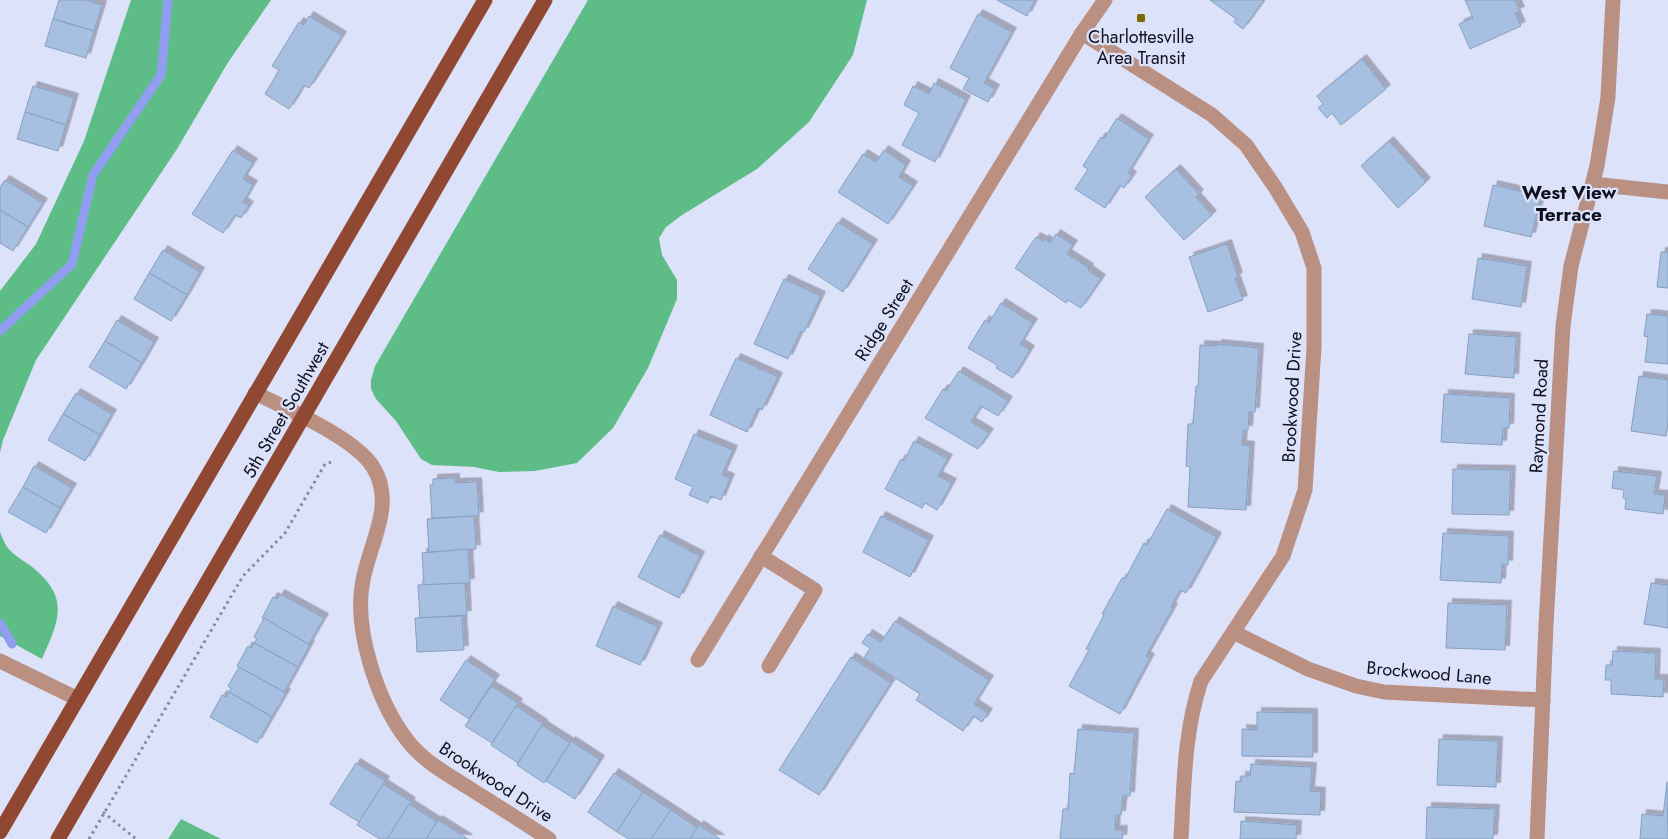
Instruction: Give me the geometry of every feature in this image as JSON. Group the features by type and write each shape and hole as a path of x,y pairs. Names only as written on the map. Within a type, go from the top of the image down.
{"main road":[{"name":"5th Street Southwest","path":"0,832 484,0"},
{"name":"5th Street Southwest","path":"58,839 546,0"}],"street":[{"name":"Ridge Street","path":"698,660 1104,0"},
{"name":"Raymond Road","path":"1537,839 1563,326 1571,266 1593,184 1608,97 1613,0"},
{"name":"Brookwood Drive","path":"1082,33 1212,115 1246,145 1275,187 1302,232 1314,268 1314,356 1305,490 1283,556 1201,681 1194,702 1186,744 1181,839"},
{"path":"1593,184 1668,192"},
{"name":"Brookwood Drive","path":"256,393 348,443 366,458 373,467 383,493 383,510 362,580 362,626 365,649 374,678 396,723 408,741 430,763 549,839"},
{"path":"761,556 815,590 769,666"},
{"name":"Brockwood Lane","path":"1233,632 1308,669 1356,686 1384,692 1543,700"},
{"path":"0,661 78,699"}],"path":[{"path":"89,839 243,576 285,532 325,464 336,461 343,466"},
{"path":"82,796 136,839"}],"green space":[{"path":"131,0 271,0 227,64 177,149 36,360 3,440 0,453 0,291 36,244 84,141"},
{"path":"588,0 867,0 853,55 809,122 757,169 682,215 666,227 659,238 662,255 677,280 677,299 648,368 613,428 577,463 535,471 499,472 474,467 432,465 421,459 396,421 376,399 371,389 371,380 375,366"},
{"path":"0,532 9,550 43,577 52,588 56,599 58,609 57,620 42,659 0,636"},
{"path":"181,819 221,839 168,839"}],"building":[{"path":"59,0 86,0 102,5 94,31 53,19"},
{"path":"997,0 1035,0 1027,16"},
{"path":"1210,0 1264,0 1243,29 1234,22 1236,19"},
{"path":"1465,0 1515,0 1520,11 1515,13 1521,26 1470,49 1459,24 1473,18"},
{"path":"978,14 1012,32 984,83 995,89 988,102 963,89 969,78 950,68"},
{"path":"309,16 342,36 309,88 304,85 289,109 265,94 279,70 272,66 299,22 304,25"},
{"path":"53,19 94,31 86,58 45,46"},
{"path":"1362,59 1386,89 1341,125 1332,113 1327,118 1318,108 1323,104 1317,96"},
{"path":"934,83 966,100 935,162 902,145 919,113 904,105 913,86 929,94"},
{"path":"33,86 74,98 66,125 25,112"},
{"path":"25,112 66,125 58,151 17,139"},
{"path":"1117,118 1149,139 1128,173 1132,176 1124,188 1120,185 1105,208 1075,189 1088,169 1083,166 1101,137 1104,139"},
{"path":"1389,141 1426,182 1398,208 1361,166"},
{"path":"233,150 253,163 243,179 253,185 243,202 249,206 241,218 235,215 223,233 192,214"},
{"path":"884,150 906,165 899,177 913,186 888,224 838,192 863,154 876,162"},
{"path":"1176,169 1199,194 1196,197 1212,215 1184,240 1145,197"},
{"path":"5,180 43,203 28,227 0,210 0,187"},
{"path":"1493,185 1541,196 1531,237 1484,226"},
{"path":"0,210 28,227 13,251 0,243"},
{"path":"838,222 873,244 843,292 808,269"},
{"path":"1056,234 1073,245 1067,254 1089,268 1088,270 1101,279 1081,308 1068,300 1066,303 1015,268 1036,237 1050,243"},
{"path":"1227,244 1238,277 1235,278 1243,300 1208,312 1189,257"},
{"path":"163,250 200,272 187,295 149,273"},
{"path":"1661,252 1668,252 1668,288 1657,287"},
{"path":"1478,258 1527,266 1521,307 1472,299"},
{"path":"149,273 187,295 171,321 134,299"},
{"path":"784,279 821,296 804,332 801,331 788,359 754,344"},
{"path":"1001,303 1033,323 1020,344 1030,350 1013,378 996,368 997,365 968,348 985,320 989,323"},
{"path":"1647,314 1668,316 1668,364 1645,362 1648,337 1644,336"},
{"path":"117,320 154,342 142,363 105,341"},
{"path":"1469,334 1516,337 1514,378 1465,374"},
{"path":"105,341 142,363 126,389 89,367"},
{"path":"1217,344 1259,348 1255,412 1249,412 1248,430 1243,430 1242,445 1250,446 1246,510 1188,507 1190,467 1186,466 1188,424 1193,424 1196,386 1198,387 1200,345 1217,346"},
{"path":"736,358 778,377 762,410 758,408 747,432 710,415"},
{"path":"959,371 1008,401 998,416 981,406 971,422 989,433 978,449 925,418 943,389 946,391"},
{"path":"1639,376 1668,380 1666,436 1631,431"},
{"path":"76,393 112,414 100,435 63,414"},
{"path":"1444,394 1510,398 1509,428 1503,428 1502,445 1441,442"},
{"path":"63,414 100,435 85,461 48,440"},
{"path":"694,434 733,450 722,475 730,478 721,500 711,496 708,503 689,495 693,487 675,479"},
{"path":"914,441 948,459 938,476 952,483 937,510 925,503 922,508 885,489 901,459 904,461"},
{"path":"34,466 72,488 60,508 23,487"},
{"path":"1453,469 1511,470 1509,515 1452,514"},
{"path":"1614,471 1657,476 1654,494 1665,495 1663,514 1625,509 1626,499 1623,498 1624,490 1612,488"},
{"path":"455,478 455,483 477,482 479,516 432,518 430,485 433,485 433,479"},
{"path":"23,487 60,508 46,533 8,512"},
{"path":"1167,509 1217,537 1186,593 1180,590 1171,607 1173,608 1146,656 1150,658 1120,714 1069,686 1089,650 1086,649 1104,615 1102,614 1122,578 1125,579 1144,543 1147,545"},
{"path":"474,516 476,549 429,552 427,519"},
{"path":"881,516 929,540 910,577 863,552"},
{"path":"1443,533 1509,536 1508,565 1502,564 1501,583 1440,580"},
{"path":"660,535 700,556 679,598 638,577"},
{"path":"468,549 470,583 424,585 422,553"},
{"path":"465,583 467,615 420,618 418,585"},
{"path":"1651,583 1668,585 1668,628 1644,624"},
{"path":"280,594 324,618 309,644 262,618 273,597 277,599"},
{"path":"1448,603 1507,605 1505,650 1446,648"},
{"path":"613,606 658,627 640,665 596,646"},
{"path":"462,616 464,650 417,652 415,618"},
{"path":"264,618 310,645 298,667 254,643 257,639 254,637"},
{"path":"895,621 989,680 974,704 988,713 982,722 973,716 963,731 916,700 920,694 864,658 870,648 862,643 868,634 881,642"},
{"path":"254,643 298,667 284,692 237,666 248,646 251,648"},
{"path":"1613,651 1656,653 1655,679 1664,679 1663,697 1611,694 1611,680 1605,680 1606,665 1612,665"},
{"path":"851,657 891,683 819,795 779,770"},
{"path":"466,660 495,679 469,719 440,700"},
{"path":"239,667 286,693 272,717 229,692 231,688 228,686"},
{"path":"491,686 518,703 492,743 465,726"},
{"path":"229,692 272,717 257,743 210,717 222,695 226,697"},
{"path":"516,706 543,724 518,763 491,745"},
{"path":"1257,712 1313,713 1313,757 1242,756 1242,729 1257,730"},
{"path":"542,725 570,743 544,783 517,765"},
{"path":"1078,729 1134,733 1130,796 1123,796 1121,815 1116,815 1115,830 1123,830 1122,839 1060,839 1063,809 1068,809 1070,773 1074,774"},
{"path":"1439,739 1498,741 1496,787 1437,785"},
{"path":"571,741 600,760 575,799 546,781"},
{"path":"356,763 385,781 359,822 330,804"},
{"path":"1251,764 1312,767 1310,791 1321,792 1320,815 1234,812 1236,781 1241,782 1241,776 1250,776"},
{"path":"614,773 643,792 617,832 588,812"},
{"path":"1667,782 1668,839 1640,839 1642,814 1663,816"},
{"path":"383,784 411,802 387,839 380,839 357,825"},
{"path":"643,792 671,810 651,839 629,839 617,832"},
{"path":"409,804 437,822 426,839 387,839"},
{"path":"1427,807 1495,809 1493,839 1426,839"},
{"path":"671,810 698,828 690,839 651,839"},
{"path":"438,820 468,839 426,839"},
{"path":"1241,821 1297,825 1296,839 1240,839"},
{"path":"699,825 720,839 690,839"}],"waterway":[{"path":"0,331 72,264 93,175 161,75 168,0"},
{"path":"0,623 12,644"}],"place":[{"name":"Charlottesville Area Transit","path":"1141,18"}],"district":[{"name":"West View Terrace","path":"1569,203"}]}
